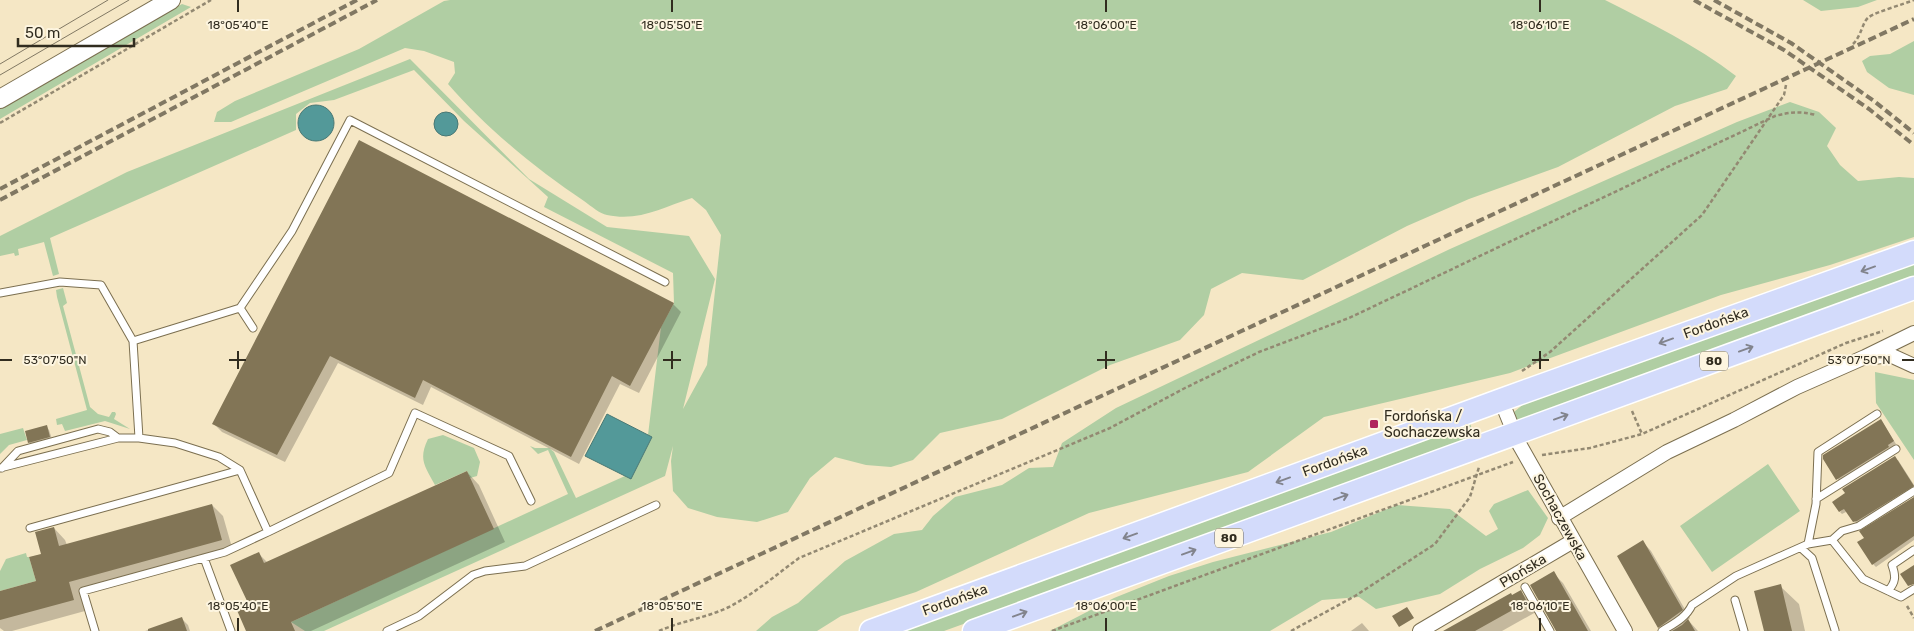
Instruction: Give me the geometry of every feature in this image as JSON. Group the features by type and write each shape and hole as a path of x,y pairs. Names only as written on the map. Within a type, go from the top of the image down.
{"main road":[{"name":"Fordońska","path":"870,631 1914,252"},
{"name":"80","path":"974,631 1914,288"}],"street":[{"path":"0,99 170,0"},
{"path":"1559,518 1666,452 1734,420 1797,387 1865,358 1914,333"},
{"path":"1865,358 1890,355 1914,366"},
{"name":"Sochaczewska","path":"1502,400 1526,457 1625,631"},
{"name":"Płońska","path":"1420,631 1573,541"}],"lane":[{"path":"133,341 240,308 292,231 350,120 665,282"},
{"path":"0,293 60,282 101,285 133,341 140,438"},
{"path":"240,308 253,328"},
{"path":"94,631 83,591 224,552 389,473 415,413 509,456 531,501"},
{"path":"1808,544 1816,499 1818,452 1877,414"},
{"path":"1,468 18,450 98,429 110,432 118,438"},
{"path":"1,468 118,438 167,441 219,457 240,470 268,532"},
{"path":"1816,499 1896,449"},
{"path":"30,528 240,470"},
{"path":"1662,631 1689,612 1692,605 1736,576 1808,544 1832,540 1842,531 1859,526 1914,491"},
{"path":"387,631 420,616 473,575 486,571 526,566 656,505"},
{"path":"1832,540 1863,579 1901,597 1914,588"},
{"path":"1801,548 1812,558 1835,630"},
{"path":"1888,591 1896,578 1892,565 1914,550"},
{"path":"204,558 231,631"},
{"path":"1525,586 1550,631"},
{"path":"1735,600 1744,631"}],"path":[{"path":"0,123 211,0"},
{"path":"1853,44 1860,37 1863,26 1869,18 1914,0"},
{"path":"1519,374 1550,352 1702,215 1784,96 1786,85"},
{"path":"659,631 707,616 729,606 769,581 799,558 1110,428 1185,388 1259,352 1349,318 1767,120 1790,112 1816,116"},
{"path":"1052,631 1526,457 1590,448 1642,434 1846,343 1888,329"},
{"path":"1631,409 1642,434"},
{"path":"1291,631 1355,596 1435,544 1470,497 1481,460"}],"green space":[{"path":"1605,0 1689,44 1736,76 1727,89 1675,106 1558,167 1469,199 1407,226 1303,280 1242,273 1211,289 1204,315 1180,340 1110,365 1002,419 940,433 913,460 891,467 866,465 835,457 810,478 788,512 757,522 717,517 688,508 673,491 671,461 673,446 665,476 324,631 305,631 291,622 568,494 548,450 538,454 530,446 549,448 554,452 576,498 625,476 631,479 652,437 648,435 661,327 674,303 673,273 544,207 548,197 464,121 414,70 334,100 310,103 296,114 296,130 50,238 59,274 53,276 44,242 18,249 19,255 15,256 14,253 0,256 0,236 127,172 410,59 529,179 607,227 689,236 715,279 683,409 707,365 721,235 706,210 692,198 630,217 619,217 601,213 530,162 478,116 448,84 455,73 454,62 424,51 405,48 231,122 214,122 217,112 235,101 359,49 444,1"},
{"path":"1803,0 1877,0 1858,7 1821,11"},
{"path":"182,4 191,7 0,119 0,109"},
{"path":"1914,41 1914,95 1889,88 1867,72 1862,61 1870,56 1890,54"},
{"path":"1790,102 1819,112 1836,128 1827,146 1840,165 1858,181 1899,177 1914,178 1914,237 1830,265 1721,295 1510,373 1324,417 1248,472 1089,513 916,592 841,616 817,631 756,631 772,617 798,603 845,561 894,534 922,530 933,516 955,497 1002,485 1029,468 1053,467 1062,443 1116,408 1450,249 1737,122"},
{"path":"1914,261 1914,278 1517,421 1514,412 1526,402"},
{"path":"63,288 67,303 63,306 90,407 98,414 109,417 112,412 115,412 114,419 130,429 105,421 65,431 62,424 57,425 56,419 87,410 57,297 56,290"},
{"path":"1875,372 1914,380 1914,460 1876,403"},
{"path":"1470,423 1475,439 944,631 894,631"},
{"path":"23,428 27,440 9,445 0,454 0,434"},
{"path":"443,435 474,448 480,462 477,476 470,478 467,471 435,485 424,463 423,452 428,439"},
{"path":"1768,464 1800,511 1712,572 1680,526"},
{"path":"1528,490 1548,518 1540,535 1523,548 1480,569 1440,594 1376,609 1359,597 1322,600 1270,631 1050,631 1114,598 1169,576 1213,562 1331,532 1397,505 1450,509 1486,536 1498,529 1489,511 1494,504"},
{"path":"26,553 36,581 0,591 0,571 6,559"}],"water":[{"path":"316,105 329,110 334,123 329,136 316,141 303,136 298,123 303,110"},
{"path":"446,112 451,113 457,119 457,129 451,135 446,136 441,135 435,129 434,124 435,119 441,113"},
{"path":"607,414 652,437 631,479 585,456"}],"building":[{"path":"359,140 674,303 630,386 612,376 571,457 423,380 415,398 330,356 277,455 212,424"},
{"path":"1881,419 1894,441 1888,445 1889,447 1836,480 1823,459 1823,455"},
{"path":"47,425 50,437 28,443 25,431"},
{"path":"1895,456 1914,486 1857,521 1853,522 1844,509 1839,512 1832,502 1845,493 1842,489"},
{"path":"467,471 494,529 291,622 295,631 246,631 236,608 248,603 230,565 259,552 264,563"},
{"path":"1914,497 1914,536 1872,565 1857,542 1864,538 1859,531"},
{"path":"212,504 222,540 69,582 74,600 0,620 0,591 36,581 29,557 41,554 35,532 54,527 59,546"},
{"path":"1643,540 1683,610 1658,628 1617,556"},
{"path":"1914,565 1914,584 1908,586 1900,574"},
{"path":"1554,571 1588,631 1556,631 1530,585"},
{"path":"1781,584 1792,631 1764,631 1754,591"},
{"path":"1521,590 1527,602 1475,631 1443,631 1511,593 1512,595"},
{"path":"1407,607 1414,618 1399,627 1392,616"},
{"path":"182,617 187,631 148,631 148,629"},
{"path":"1688,619 1695,631 1672,631 1682,625"}],"tram line":[{"path":"0,64 108,0"},
{"path":"0,75 129,0"}],"railway":[{"path":"0,189 357,0"},
{"path":"0,200 377,0"},
{"path":"1694,0 1784,50 1869,109 1914,145"},
{"path":"1714,0 1791,43 1874,101 1914,133"},
{"path":"595,631 1914,19"}],"place":[{"name":"Fordońska / Sochaczewska","path":"1374,424"}]}
